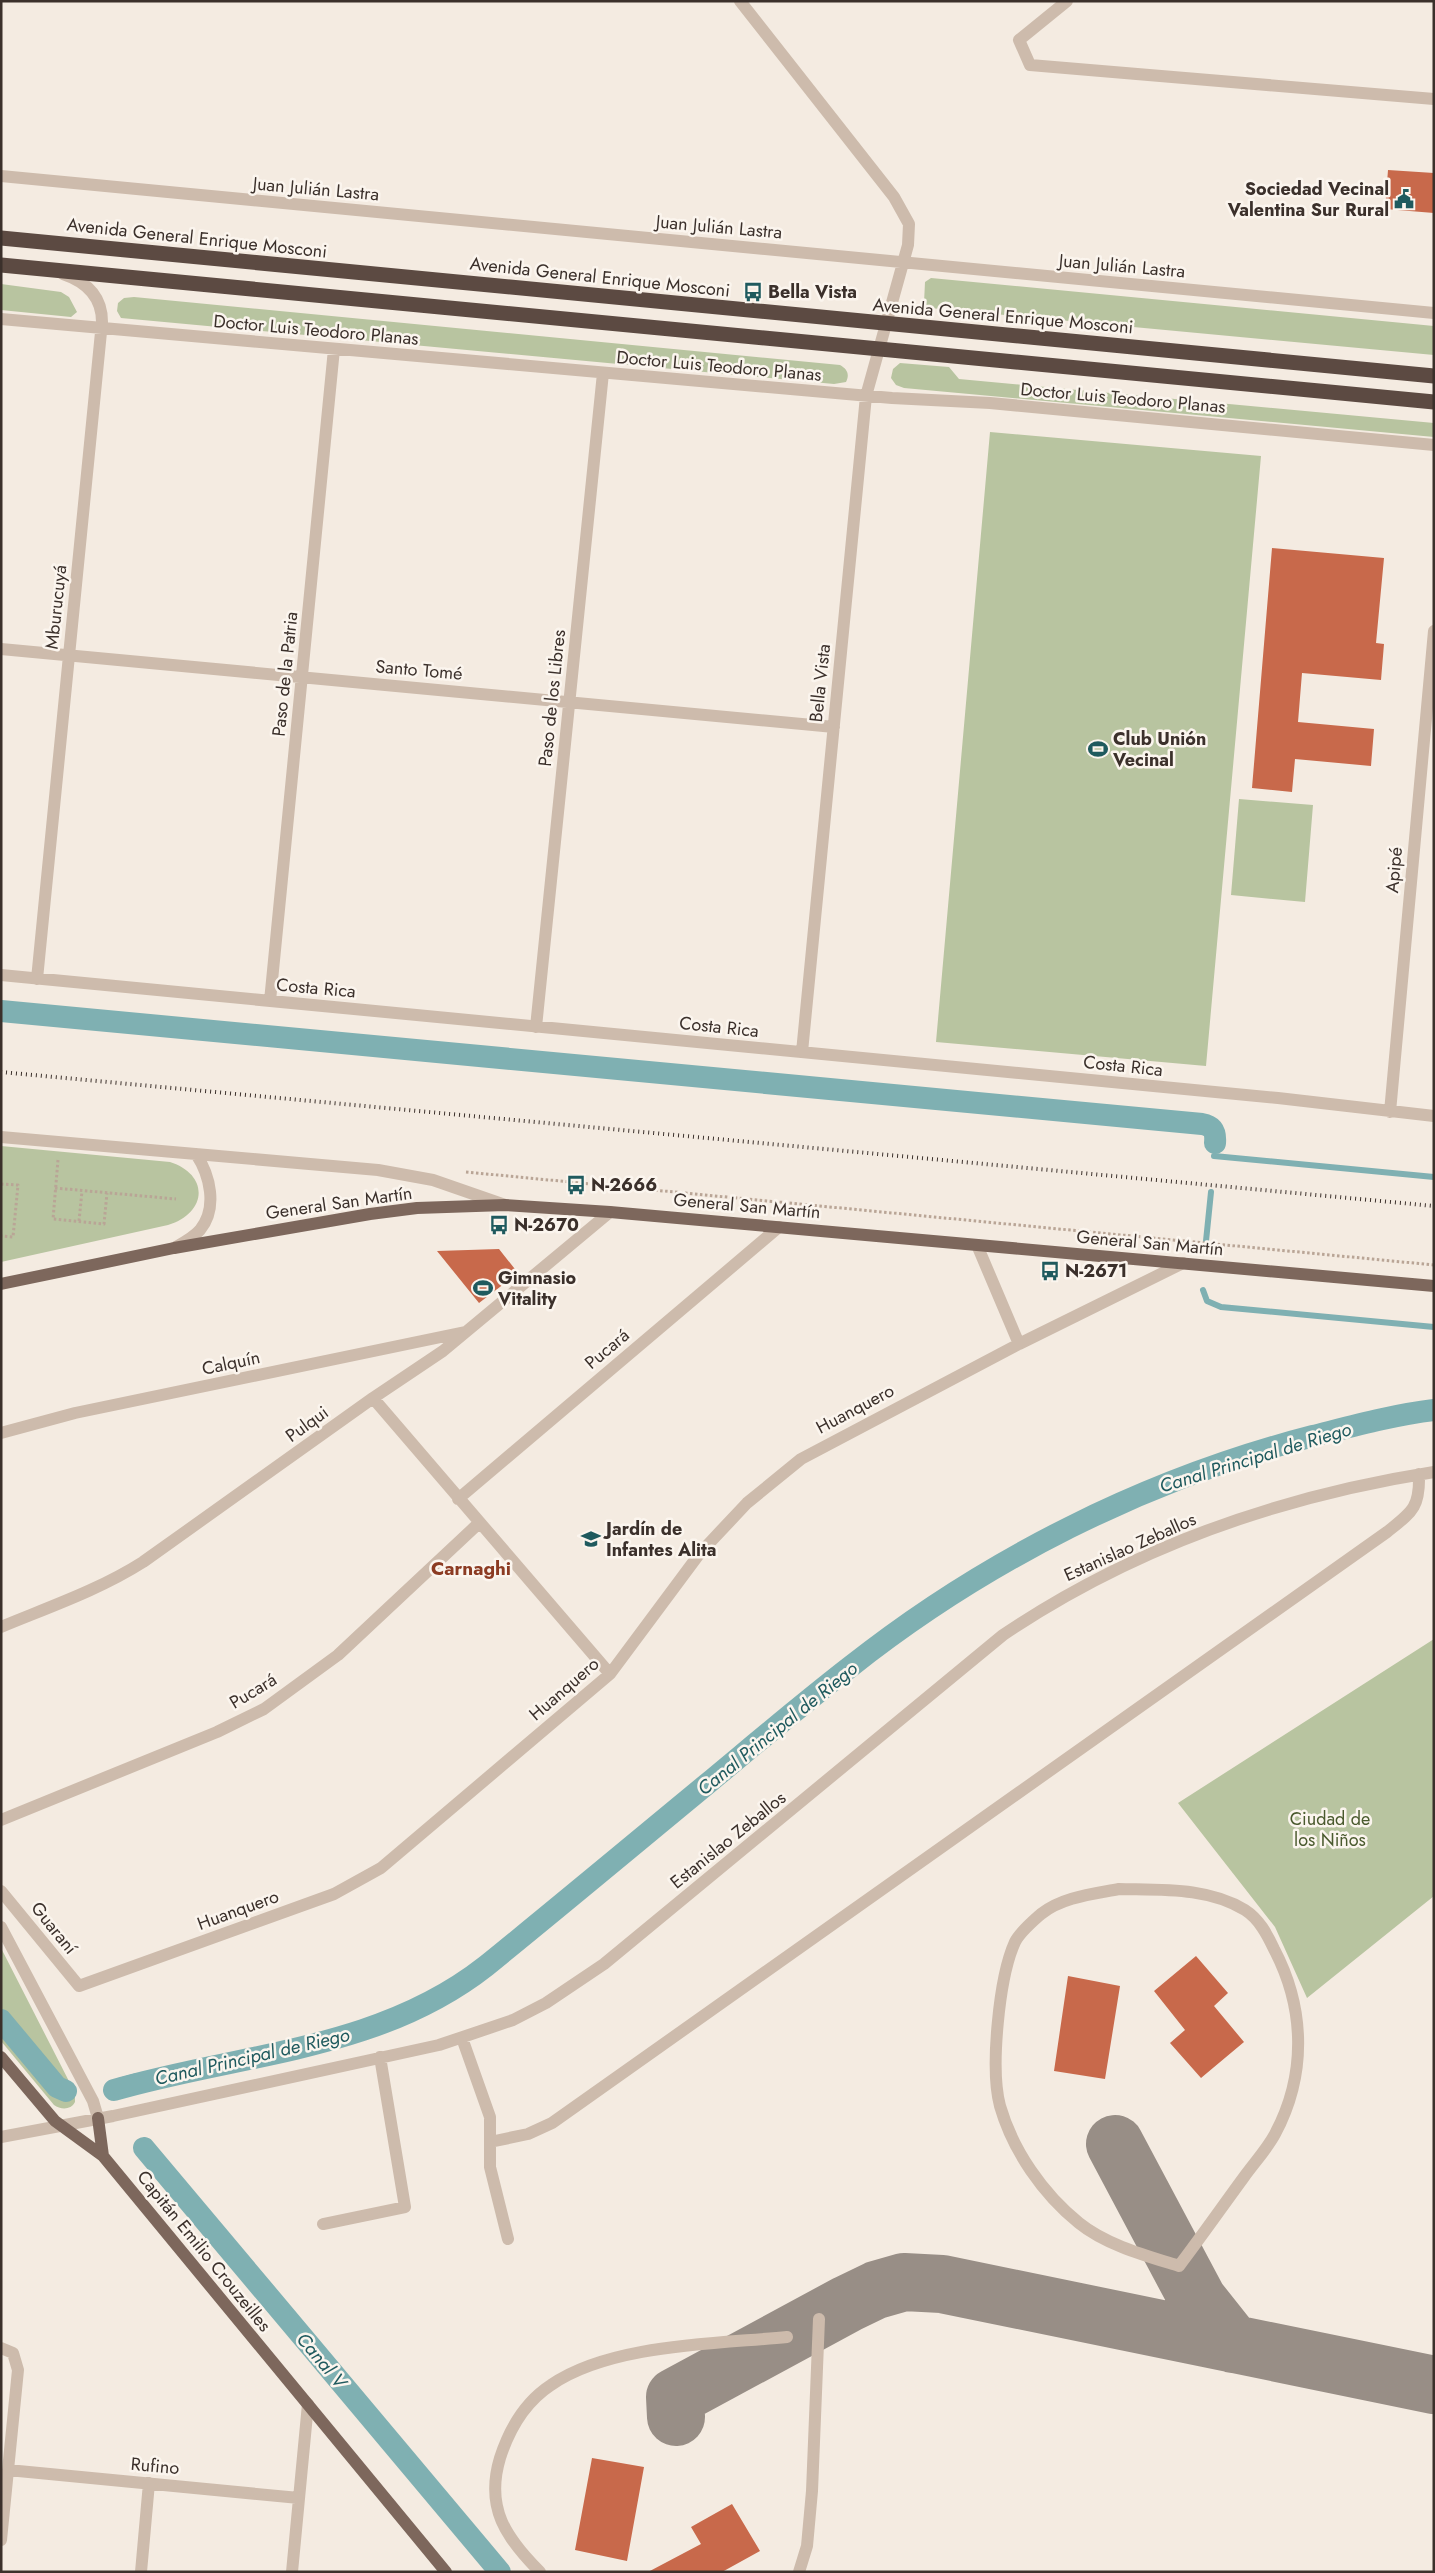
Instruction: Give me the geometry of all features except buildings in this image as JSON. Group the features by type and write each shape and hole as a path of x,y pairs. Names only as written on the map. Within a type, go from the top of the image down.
{"highway":[{"name":"Avenida General Enrique Mosconi","path":"1,238 1434,376"},
{"path":"1,265 1434,402"}],"main road":[{"name":"General San Martín","path":"1,1284 174,1248 370,1214 426,1208 505,1205 610,1212 1434,1286"},
{"name":"Capitán Emilio Crouzeilles","path":"1,2058 59,2125 103,2156 446,2572"},
{"path":"98,2118 103,2156"}],"street":[{"name":"Bella Vista","path":"740,1 894,197 909,224 904,263 866,396 802,1052"},
{"path":"1067,1 1020,40 1030,65 1434,99"},
{"name":"Juan Julián Lastra","path":"1,176 1434,313"},
{"name":"Mburucuyá","path":"37,979 101,329 101,309 94,292 78,280 47,269"},
{"name":"Doctor Luis Teodoro Planas","path":"1,319 866,396 1015,405 1434,445"},
{"name":"Paso de la Patria","path":"270,1001 334,350"},
{"name":"Paso de los Libres","path":"536,1027 603,373"},
{"name":"Apipé","path":"1390,1112 1434,632"},
{"name":"Santo Tomé","path":"1,649 834,727"},
{"name":"Costa Rica","path":"1,975 1278,1098 1434,1116"},
{"path":"1,1137 404,1173 451,1186 505,1205"},
{"path":"174,1248 200,1230 209,1205 209,1179 196,1154"},
{"name":"Pulqui","path":"1,1627 120,1577 166,1547 469,1331 610,1212"},
{"name":"Pucará","path":"458,1499 779,1227"},
{"path":"977,1245 1019,1344"},
{"name":"Huanquero","path":"79,1986 334,1894 360,1882 400,1853 610,1674 700,1553 747,1503 776,1478 825,1444 1019,1344 1183,1263"},
{"name":"Calquín","path":"1,1433 75,1413 469,1331"},
{"path":"373,1398 610,1674"},
{"name":"Estanislao Zeballos","path":"1,2137 380,2057 462,2038 513,2020 546,2003 604,1964 1003,1635 1065,1595 1154,1552 1235,1522 1340,1490 1434,1472"},
{"path":"490,2142 528,2134 552,2123 1387,1532 1413,1511 1420,1496 1419,1474"},
{"name":"Pucará","path":"1,1820 217,1732 264,1709 338,1655 479,1523"},
{"path":"1119,1889 1182,1891 1221,1899 1246,1911 1265,1930 1287,1973 1296,2005 1300,2035 1296,2068 1288,2102 1275,2134 1180,2266 1125,2249 1080,2224 1043,2187 1016,2147 1000,2104 996,2056 1004,1972 1016,1941 1024,1932 1042,1913 1070,1900 1119,1889"},
{"name":"Guaraní","path":"1,1891 79,1986"},
{"path":"1,1927 89,2093 98,2118"},
{"path":"462,2038 490,2117 490,2166 508,2239"},
{"path":"322,2224 405,2207 380,2057"},
{"path":"799,2572 806,2546 812,2491 819,2319"},
{"path":"540,2572 501,2523 494,2501 499,2463 506,2440 520,2415 535,2398 551,2384 611,2359 645,2351 786,2336"},
{"path":"1,2540 18,2370 7,2351"},
{"path":"292,2572 308,2404"},
{"name":"Rufino","path":"8,2470 299,2498"},
{"path":"141,2572 149,2483"}],"path":[{"path":"58,1160 53,1219 104,1224 107,1193"},
{"path":"464,1172 1434,1265"},
{"path":"1,1184 18,1185 13,1237 1,1236"},
{"path":"55,1188 176,1199"},
{"path":"79,1221 82,1191"}],"green space":[{"path":"931,278 1434,326 1434,355 930,308 924,303 925,282"},
{"path":"1,284 61,292 69,297 77,312 71,317 1,310"},
{"path":"134,297 840,365 846,370 848,377 846,382 834,384 121,318 117,311 118,303 124,298"},
{"path":"900,363 949,367 959,379 1434,423 1434,437 904,388 896,385 891,378 893,369"},
{"name":"Club Unión Vecinal","path":"990,432 1261,456 1206,1066 936,1042"},
{"path":"1239,799 1313,805 1305,902 1231,895"},
{"path":"1,1146 170,1162 183,1168 192,1176 197,1184 199,1194 190,1212 168,1225 1,1262"},
{"name":"Ciudad de los Niños","path":"1434,1639 1434,1896 1307,1998 1275,1927 1178,1803"},
{"path":"1,1948 75,2093 75,2102 71,2107 63,2108 54,2105 1,2041"}],"waterway":[{"path":"1,1011 1202,1124 1209,1126 1213,1130 1215,1143"},
{"path":"1214,1156 1434,1177"},
{"path":"1206,1241 1211,1192"},
{"path":"1203,1290 1207,1301 1221,1307 1434,1327"},
{"name":"Canal Principal de Riego","path":"114,2090 307,2046 354,2033 400,2016 444,1994 486,1966 850,1667 902,1628 1012,1558 1129,1500 1189,1475 1313,1436 1388,1418 1434,1410"},
{"name":"Canal Principal de Riego","path":"1,2020 57,2087 66,2091"},
{"name":"Canal Principal de Riego","path":"119,2081 137,2076 145,2081"},
{"name":"Canal V","path":"144,2148 500,2572"}],"taxiway":[{"path":"1115,2144 1198,2300 1233,2344"},
{"path":"676,2417 675,2397 847,2304 876,2290 904,2282 942,2284 1434,2385"}],"railway":[{"path":"1,1072 1434,1206"}],"place":[{"name":"Sociedad Vecinal Valentina Sur Rural","path":"1404,199"},
{"name":"Bella Vista","path":"753,292"},
{"name":"Club Unión Vecinal","path":"1098,749"},
{"name":"N-2666","path":"576,1185"},
{"name":"N-2670","path":"499,1225"},
{"name":"N-2671","path":"1050,1271"},
{"name":"Gimnasio Vitality","path":"483,1288"},
{"name":"Jardín de Infantes Alita","path":"591,1539"}],"district":[{"name":"Carnaghi","path":"471,1568"}]}
